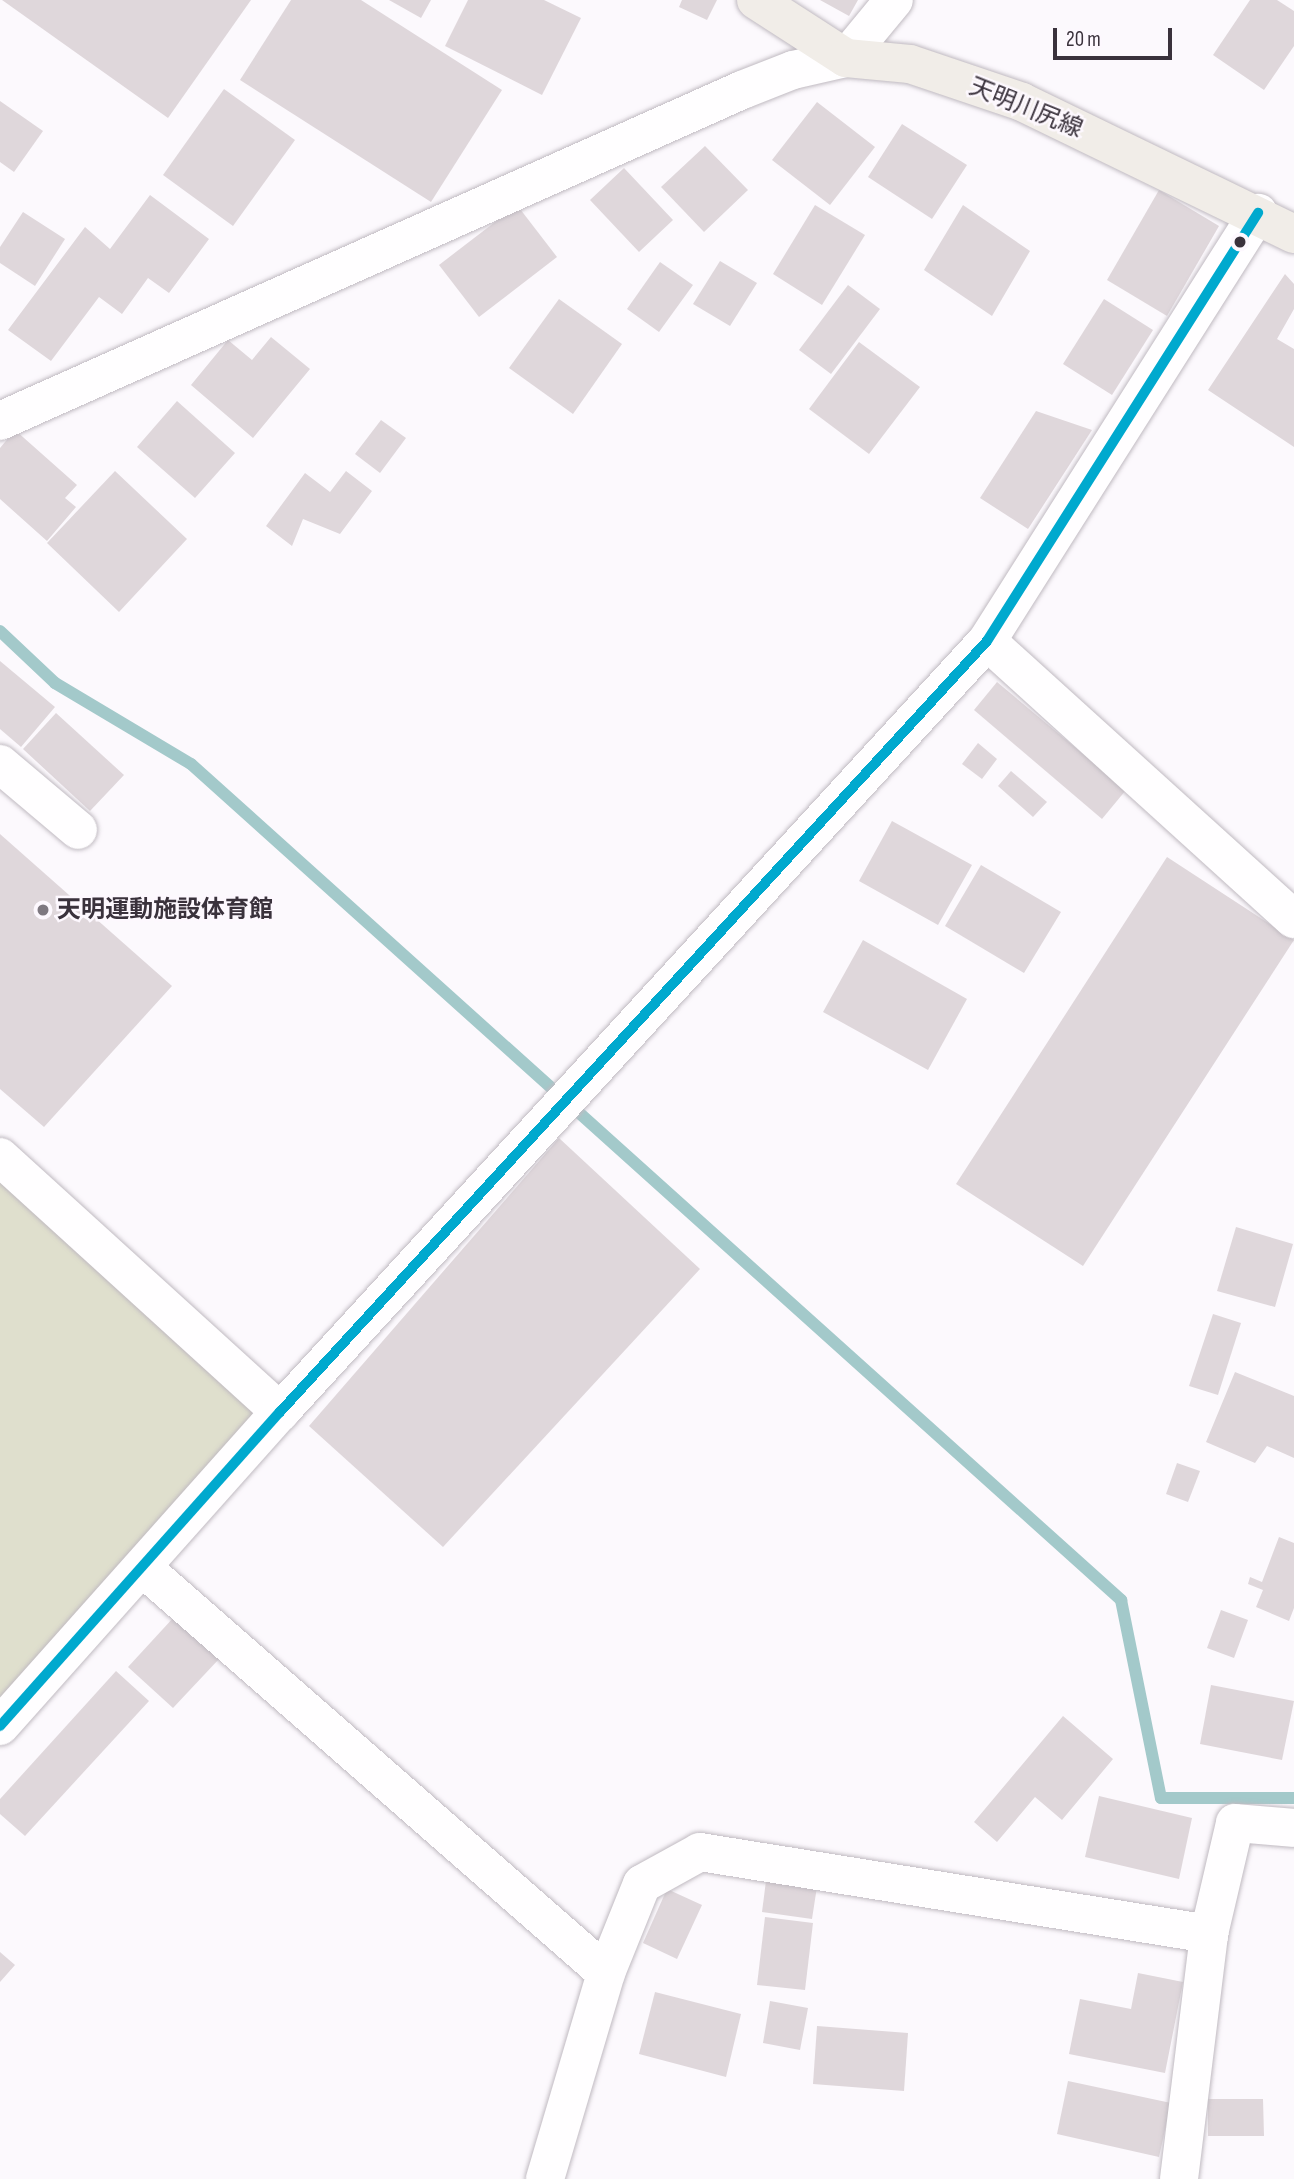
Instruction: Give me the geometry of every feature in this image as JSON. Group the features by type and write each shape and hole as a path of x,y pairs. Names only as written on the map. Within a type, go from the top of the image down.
{"main road":[{"name":"天明川尻線","path":"756,0 846,58 910,64 1022,102 1258,213 1294,234"}],"street":[{"path":"0,421 742,90 793,70 846,58 894,0"},
{"path":"0,1727 280,1412 987,640 1258,213"},
{"path":"987,640 1294,919"},
{"path":"0,764 78,830"},
{"path":"0,1157 280,1412"},
{"path":"142,1568 606,1973"},
{"path":"1179,2179 1209,1934 1235,1823 1294,1828"},
{"path":"545,2179 606,1973 642,1885 700,1852 1209,1934"}],"green space":[{"path":"0,1181 263,1413 0,1703"}],"building":[{"path":"2,0 251,0 168,118"},
{"path":"291,0 361,0 502,90 431,202 240,80"},
{"path":"389,0 431,0 421,18"},
{"path":"468,0 544,0 581,18 542,95 445,46"},
{"path":"682,0 717,0 707,20 679,7"},
{"path":"820,0 858,0 849,16"},
{"path":"1250,0 1277,0 1294,11 1294,46 1264,90 1213,55"},
{"path":"224,89 295,140 233,226 163,175"},
{"path":"0,101 43,131 14,172 0,162"},
{"path":"817,102 875,147 830,205 772,160"},
{"path":"902,124 967,165 932,219 868,177"},
{"path":"705,146 748,190 704,232 661,187"},
{"path":"624,168 673,220 639,252 590,200"},
{"path":"1159,190 1219,226 1167,316 1107,280"},
{"path":"150,195 209,239 169,293 148,278 122,314 99,297 51,361 8,330 85,227 110,249"},
{"path":"517,205 557,257 479,317 439,265"},
{"path":"815,205 865,235 822,305 773,274"},
{"path":"963,205 1030,251 992,316 924,270"},
{"path":"23,212 65,239 35,286 0,263 0,247"},
{"path":"720,261 757,283 730,326 693,304"},
{"path":"660,262 693,285 659,332 627,309"},
{"path":"1285,274 1294,284 1294,309 1277,339 1294,349 1294,447 1208,390"},
{"path":"848,285 880,309 831,374 799,350"},
{"path":"559,299 622,344 573,414 509,368"},
{"path":"1104,299 1153,330 1112,395 1063,364"},
{"path":"271,337 310,369 253,438 191,385 228,340 252,360"},
{"path":"859,342 920,387 869,454 809,409"},
{"path":"177,401 235,453 195,498 137,447"},
{"path":"1036,411 1092,430 1028,529 980,498"},
{"path":"381,420 406,438 380,473 355,454"},
{"path":"15,430 77,485 65,498 76,507 47,541 0,499 0,448"},
{"path":"115,471 187,539 119,612 47,543"},
{"path":"346,471 372,491 340,534 303,519 292,546 266,526 305,473 330,492"},
{"path":"0,661 55,707 21,747 0,729"},
{"path":"997,682 1126,790 1102,819 974,710"},
{"path":"56,713 124,775 90,811 23,749"},
{"path":"978,743 997,759 982,779 962,764"},
{"path":"1011,771 1047,802 1033,817 998,786"},
{"path":"892,821 972,865 938,925 859,881"},
{"name":"天明運動施設体育館","path":"0,834 172,986 44,1127 0,1089"},
{"path":"1167,857 1294,940 1083,1266 956,1184"},
{"path":"981,865 1061,912 1024,973 945,926"},
{"path":"863,940 967,999 928,1070 823,1012"},
{"path":"559,1138 700,1269 443,1547 309,1426"},
{"path":"1236,1227 1293,1244 1275,1307 1217,1291"},
{"path":"1213,1314 1241,1323 1218,1395 1189,1386"},
{"path":"1235,1372 1294,1396 1294,1458 1267,1446 1255,1463 1206,1442"},
{"path":"1177,1463 1200,1471 1188,1502 1166,1494"},
{"path":"1279,1537 1294,1543 1294,1608 1289,1621 1256,1607 1263,1590 1248,1584 1250,1577 1262,1582"},
{"path":"1221,1610 1248,1620 1234,1658 1207,1648"},
{"path":"174,1617 219,1659 173,1708 128,1667"},
{"path":"116,1671 149,1701 25,1836 0,1814 0,1799"},
{"path":"1211,1685 1294,1701 1282,1760 1200,1744"},
{"path":"1063,1716 1113,1759 1062,1820 1035,1797 997,1842 974,1822"},
{"path":"1099,1796 1192,1818 1179,1879 1085,1857"},
{"path":"767,1873 818,1880 812,1919 762,1912"},
{"path":"667,1889 702,1905 677,1959 643,1943"},
{"path":"765,1917 813,1923 805,1990 757,1985"},
{"path":"0,1952 15,1965 0,1982"},
{"path":"1138,1973 1183,1982 1165,2073 1069,2054 1080,1999 1131,2009"},
{"path":"655,1992 741,2014 726,2077 639,2054"},
{"path":"770,2001 808,2008 800,2050 763,2043"},
{"path":"817,2026 908,2033 904,2091 813,2084"},
{"path":"1068,2081 1171,2103 1159,2157 1057,2134"},
{"path":"1208,2099 1263,2099 1264,2136 1208,2136"}],"waterway":[{"path":"0,631 55,683 191,764 1121,1600 1161,1798 1294,1798"}],"transit line":[{"path":"0,1726 280,1412 987,641 1258,213"}],"place":[{"name":"天明運動施設体育館","path":"43,910"}]}
